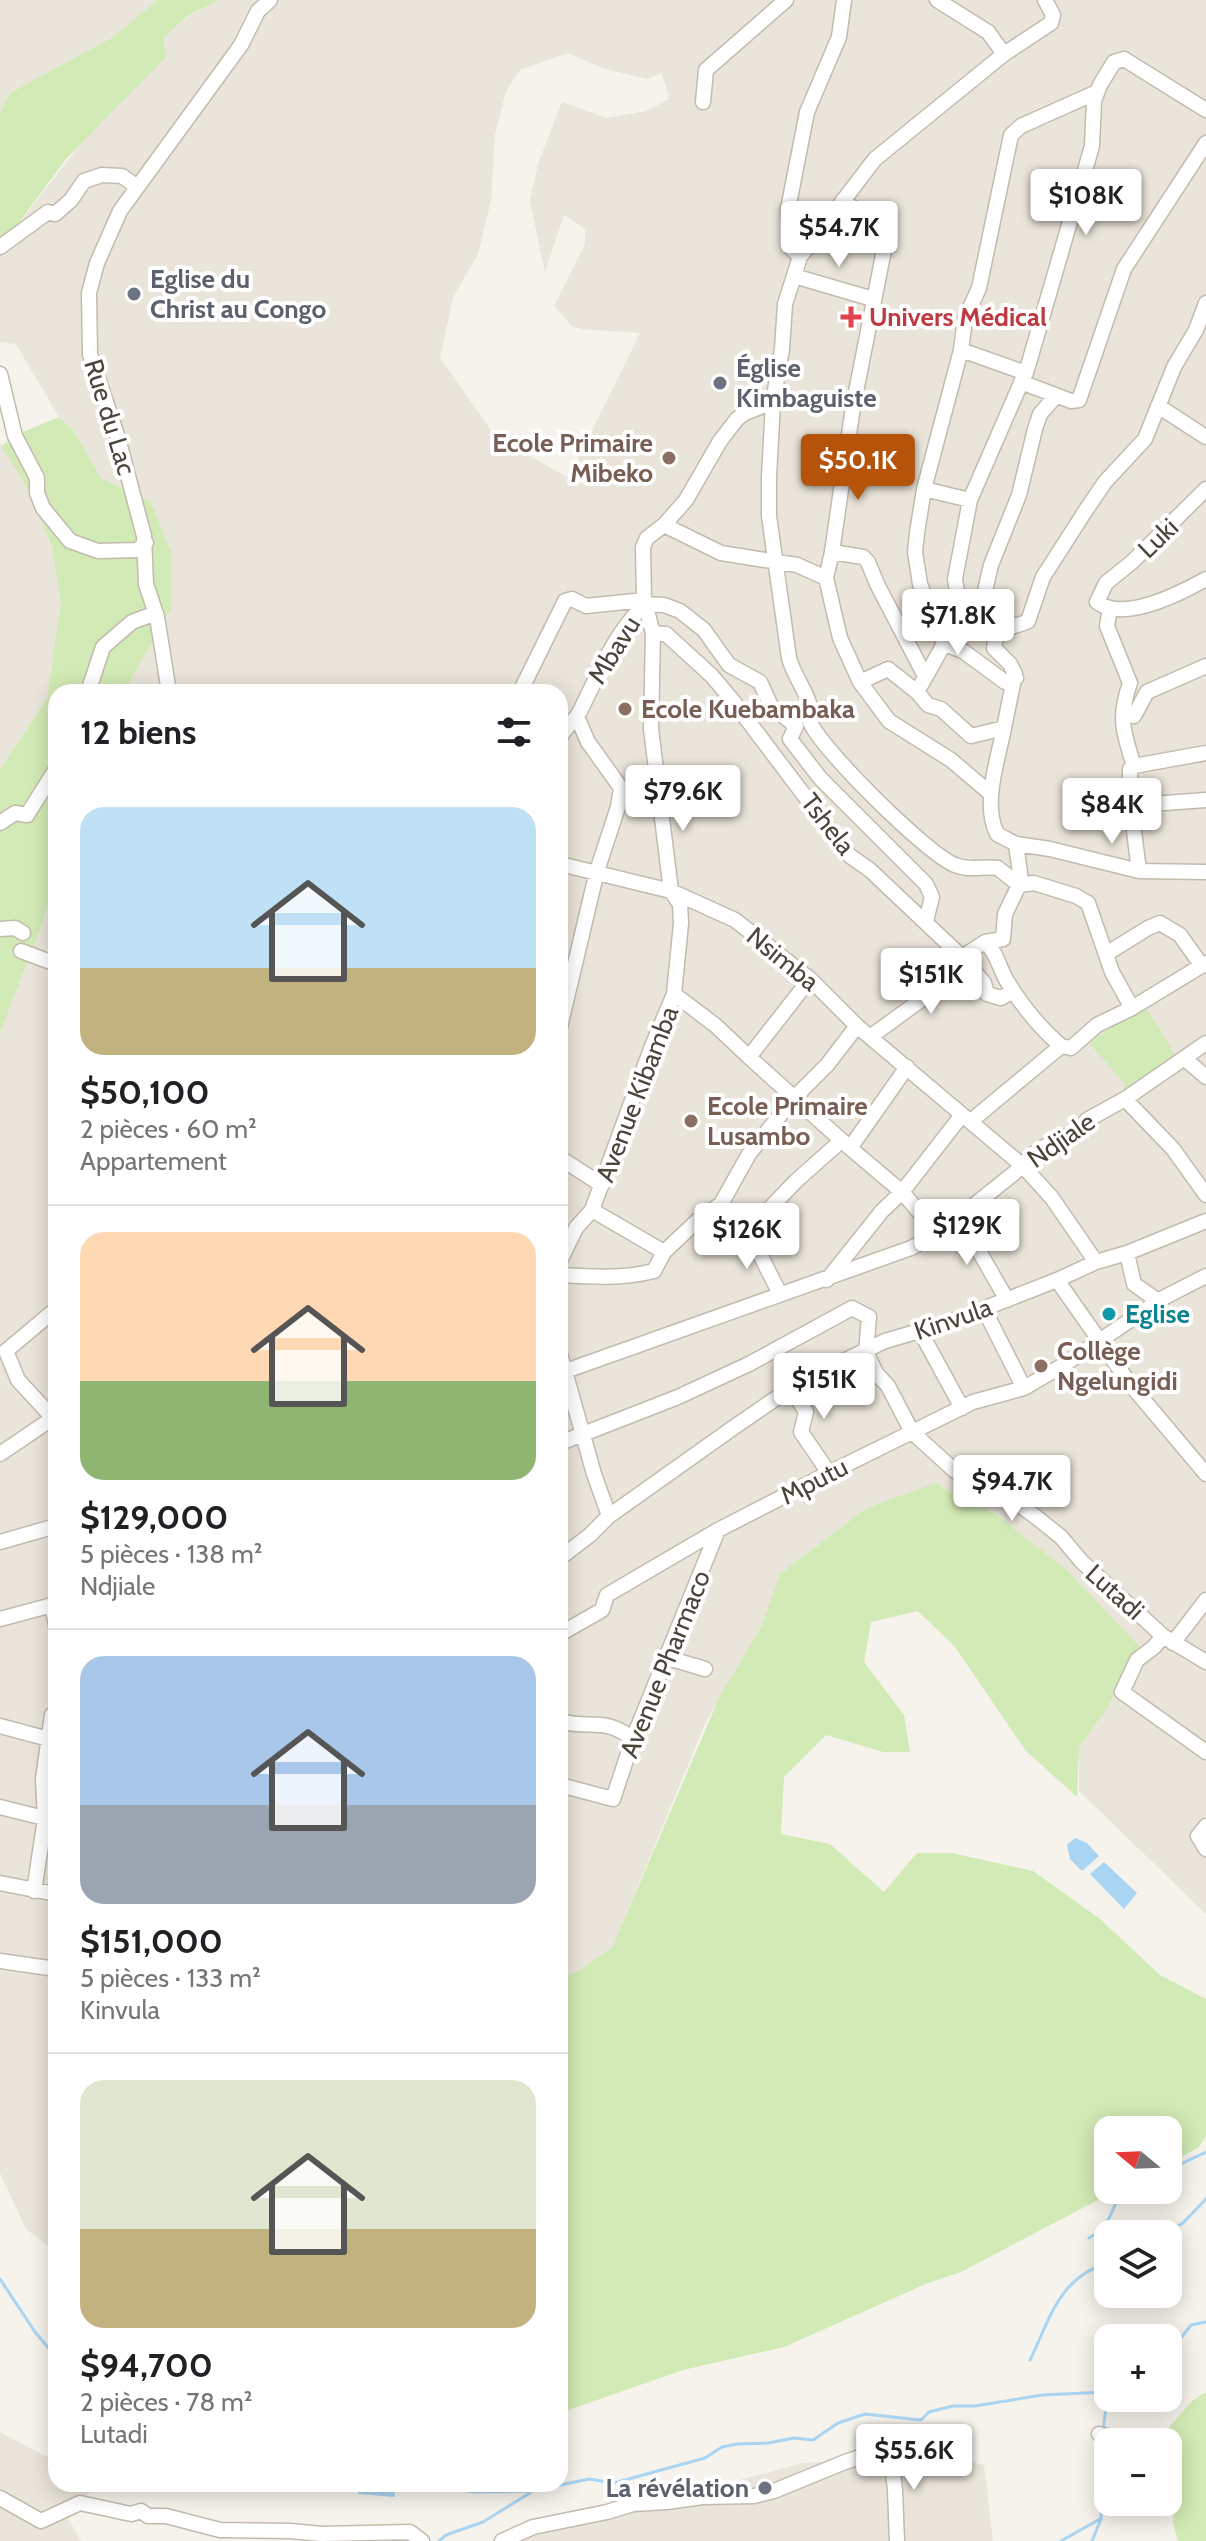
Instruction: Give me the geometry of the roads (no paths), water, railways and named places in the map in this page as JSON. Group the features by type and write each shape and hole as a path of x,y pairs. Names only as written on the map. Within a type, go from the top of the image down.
{"street":[{"name":"Rue du Lac","path":"168,684 156,613 146,584 146,543 118,438 90,354 89,293 97,263 120,211 241,45 258,11 270,0"},
{"path":"703,102 706,70 786,0"},
{"path":"800,257 792,249 788,209 807,112 839,37 844,0"},
{"path":"937,0 988,32 1004,54"},
{"path":"1045,0 1053,15 1051,23 1004,54 875,159 800,257 785,304 782,349 773,402 769,516 785,643 792,669 809,703 810,721 832,755 942,857 962,867 998,868 1019,885 1034,883 1083,899 1091,909 1106,954 1132,1008"},
{"path":"917,692 944,644 963,630 955,579 970,500 1024,377 1092,146 1097,92 1114,62 1124,59 1206,110"},
{"path":"1016,678 1005,682 963,651 944,644 924,598 915,556 924,489 961,350 966,315 975,299 982,275 1011,135 1021,126 1097,92"},
{"path":"961,350 1024,377 1056,396 1079,400 1124,269 1206,143"},
{"path":"0,247 48,212 55,214 62,209 84,181 102,175 122,176 137,187"},
{"path":"843,200 887,235 853,407 832,552 827,565 826,578 840,638 860,682 889,721 951,760 991,794"},
{"path":"794,276 873,299"},
{"path":"1206,303 1196,330 1174,367 1142,443 1105,482 1043,577 1028,621 1003,630 994,644 1014,669 1016,678 991,794 991,815 997,834 1016,844 1139,871 1206,872"},
{"path":"0,374 15,436 37,478 37,493 43,508 70,541 98,551 137,550 146,543"},
{"path":"1013,625 990,611 983,599 991,565 1019,495 1040,414 1056,396"},
{"name":"Avenue Kibamba","path":"568,1244 576,1228 592,1210 674,994 680,904 671,891 651,729 653,633 644,602 643,547 647,538 664,525 686,500 720,441 737,419 773,402"},
{"path":"1158,406 1206,437"},
{"path":"924,489 970,500"},
{"name":"Luki","path":"1110,608 1097,602 1106,583 1132,562 1206,489"},
{"path":"664,525 720,552 805,567 826,578"},
{"path":"832,552 863,557 872,567 877,584 925,676"},
{"path":"1134,766 1121,722 1123,700 1130,683 1107,626 1110,608 1148,605 1206,579"},
{"path":"524,684 565,601 572,599 586,606 644,602 680,611 704,630 729,665 760,682 771,706 796,726 790,739 820,778 926,884 932,897 926,921"},
{"name":"Mbavu","path":"568,728 577,717 615,639 644,602"},
{"path":"91,684 103,647 132,622 156,613"},
{"name":"Tshela","path":"653,633 666,634 712,676 850,856 926,921 966,961 992,997 1001,998 1013,991"},
{"path":"1124,712 1134,716 1147,692 1206,666"},
{"path":"860,682 888,669 928,705 941,709 971,736 1004,728"},
{"path":"568,993 597,871 621,788 588,742 577,717"},
{"path":"1206,753 1130,769 1130,788 1151,804 1206,800"},
{"path":"0,823 15,813 27,815 48,782"},
{"path":"1139,871 1133,823 1151,804"},
{"path":"870,1037 966,961 985,942 1003,939 1005,914 1021,881 1016,844"},
{"name":"Nsimba","path":"568,866 671,891 735,920 810,979 857,1026 1023,1166 1052,1198 1096,1262"},
{"path":"985,942 993,949 1013,991 1029,1015 1061,1046 1071,1048 1097,1025 1132,1008 1204,964 1180,935 1160,923 1106,954"},
{"path":"0,929 15,928 23,933"},
{"path":"21,951 48,961"},
{"path":"749,1057 810,979"},
{"path":"674,994 715,1025 793,1099 902,1192 938,1234"},
{"path":"568,1275 615,1278 654,1271 664,1252 697,1221 721,1204 749,1154 857,1026"},
{"name":"Ndjiale","path":"568,1370 827,1280 901,1252 938,1234 1036,1152 1079,1131 1087,1120 1125,1099 1206,1043"},
{"path":"827,1280 882,1211 966,1118 1061,1046"},
{"path":"1185,1059 1206,1077"},
{"path":"748,1231 796,1181 846,1144 907,1067"},
{"path":"1125,1099 1173,1149 1206,1195"},
{"path":"568,1163 602,1185"},
{"path":"721,1204 748,1231 780,1294"},
{"path":"592,1210 664,1252"},
{"path":"959,1216 1007,1300"},
{"name":"Kinvula","path":"568,1552 609,1516 791,1388 885,1341 984,1309 1096,1262 1206,1221"},
{"path":"1127,1253 1134,1284 1158,1301"},
{"name":"Mputu","path":"568,1629 602,1610 607,1595 718,1530 962,1408 1024,1388 1158,1301 1206,1276"},
{"path":"1057,1280 1130,1384 1199,1452 1206,1474"},
{"path":"568,1441 749,1364 851,1308 869,1317 866,1352"},
{"path":"984,1309 1024,1388"},
{"path":"48,1316 6,1351 18,1380 48,1411"},
{"path":"920,1331 962,1408"},
{"name":"Lutadi","path":"866,1352 912,1432 955,1471 975,1484 1014,1501 1048,1527 1168,1640 1206,1662"},
{"path":"791,1388 806,1412 801,1432 829,1473"},
{"path":"568,1390 609,1516"},
{"path":"0,1454 48,1421"},
{"path":"0,1542 48,1528"},
{"name":"Avenue Pharmaco","path":"568,1787 613,1799 633,1739 718,1530"},
{"path":"1206,1600 1168,1640 1137,1660 1122,1692 1188,1736 1206,1752"},
{"path":"0,1619 48,1606"},
{"path":"668,1658 705,1669"},
{"path":"568,1724 599,1723 620,1729 633,1739"},
{"path":"0,1726 48,1739"},
{"path":"48,1757 43,1779 48,1805"},
{"path":"0,1807 48,1819"},
{"path":"34,1891 48,1833"},
{"path":"0,1883 48,1893"},
{"path":"0,1961 48,1968"},
{"path":"502,2541 533,2527 633,2504 702,2497 754,2496 890,2447 897,2541"},
{"path":"0,2498 41,2521 80,2503 131,2514 141,2511 148,2516 166,2516 220,2530 228,2534 232,2541"},
{"path":"220,2530 322,2534 410,2532 422,2541"}],"water":[{"path":"1075,1838 1087,1843 1099,1856 1082,1871 1070,1859 1067,1845"},
{"path":"1104,1862 1137,1893 1124,1909 1090,1874"},
{"path":"395,2492 395,2497 358,2494"}],"waterway":[{"path":"1182,2163 1206,2152"},
{"path":"1182,2224 1206,2199"},
{"path":"1089,2238 1106,2223 1115,2204"},
{"path":"1030,2360 1058,2301 1078,2278 1094,2269"},
{"path":"0,2279 48,2347"},
{"path":"1182,2337 1191,2325 1206,2322"},
{"path":"568,2484 589,2479 614,2483 705,2458 722,2447 737,2444 794,2438 813,2440 838,2423 865,2414 921,2420 929,2412 953,2406 975,2406 1042,2395 1094,2393"},
{"path":"1103,2428 1105,2412"},
{"path":"439,2541 446,2535 483,2522 530,2493"},
{"path":"1092,2541 1101,2516"},
{"path":"1061,2541 1100,2519"}],"place":[{"name":"Eglise du Christ au Congo","path":"134,294"},
{"name":"Univers Médical","path":"851,317"},
{"name":"Église Kimbaguiste","path":"720,383"},
{"name":"Ecole Primaire Mibeko","path":"669,458"},
{"name":"Ecole Kuebambaka","path":"625,709"},
{"name":"Ecole Primaire Lusambo","path":"691,1121"},
{"name":"Eglise","path":"1109,1314"},
{"name":"Collège Ngelungidi","path":"1041,1366"},
{"name":"La révélation","path":"765,2488"}]}
